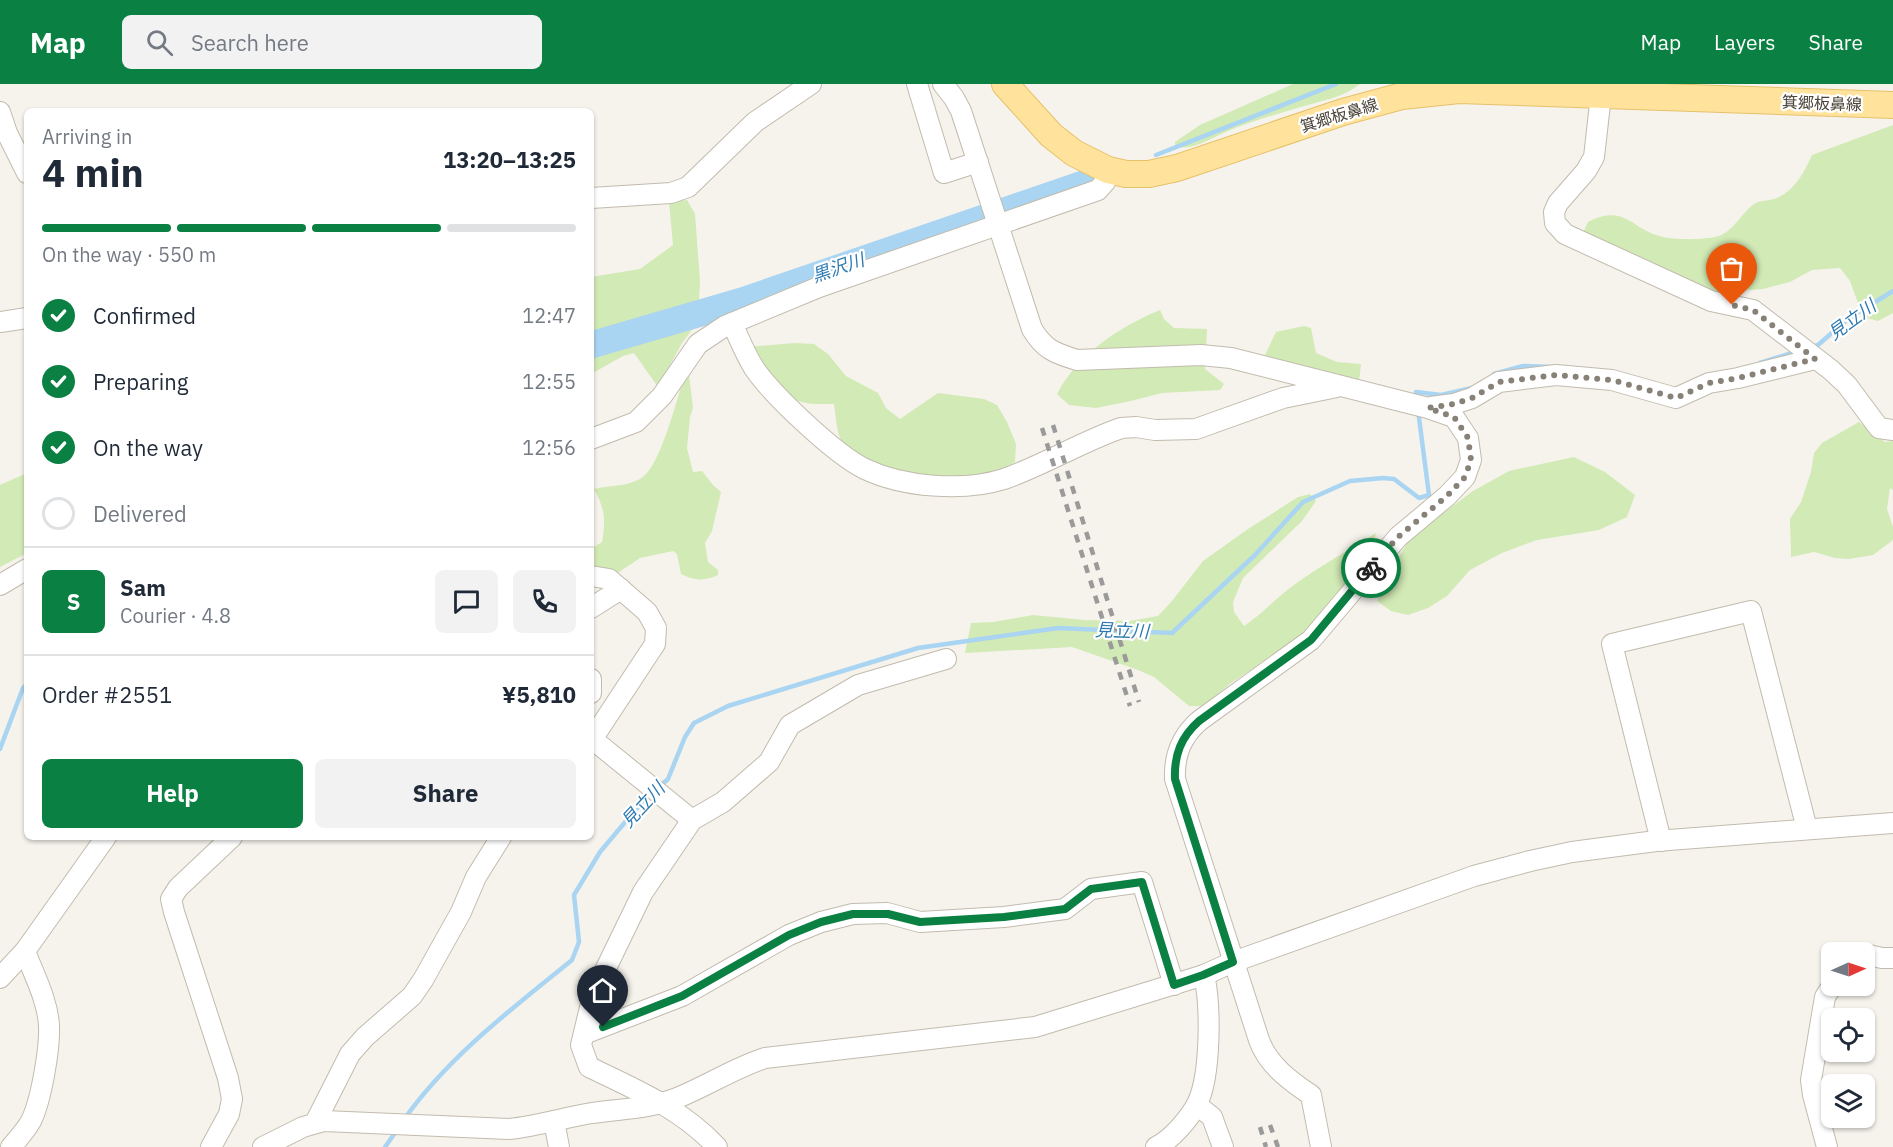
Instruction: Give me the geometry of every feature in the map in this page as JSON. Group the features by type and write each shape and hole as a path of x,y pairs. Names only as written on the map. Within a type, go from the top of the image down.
{"main road":[{"name":"箕郷板鼻線","path":"1005,84 1051,135 1074,153 1108,170 1126,174 1149,174 1177,168 1343,112 1402,96 1459,90 1547,88 1601,94 1893,105"}],"street":[{"path":"594,198 671,193 688,187 755,122 812,84"},
{"path":"917,84 944,173 978,162"},
{"path":"943,84 961,111 1032,329 1041,344 1059,355 1077,360 1201,355 1231,358 1428,408 1454,417 1468,438 1471,460 1465,477 1447,496 1398,537 1311,640 1199,721 1186,733 1174,766 1175,779 1263,1050 1289,1080 1311,1095 1321,1147"},
{"path":"1601,94 1594,157 1586,171 1558,202 1554,212 1555,223 1565,234 1711,300 1753,310 1831,370 1847,385 1879,428 1893,430"},
{"path":"0,112 7,133 24,166"},
{"path":"594,438 636,422 662,396 698,344 732,323 819,287 1098,190 1106,182 1108,170"},
{"path":"0,322 24,318"},
{"path":"732,323 754,369 782,400 817,433 863,468 896,481 975,485 1003,479 1121,428 1196,429 1283,398 1345,386"},
{"path":"1428,408 1454,404 1472,398 1499,382 1556,375 1612,380 1676,398 1709,383 1815,359"},
{"path":"0,585 24,571"},
{"path":"594,576 609,579 647,612 656,628 655,644 594,735"},
{"path":"594,606 621,590"},
{"path":"1661,841 1612,644 1751,611 1807,829"},
{"path":"717,1147 698,1129 662,1103 589,1067 581,1045 593,995 643,892 692,820 723,802 769,762 790,725 858,685 946,659"},
{"path":"594,741 692,820"},
{"path":"263,1147 324,1121 509,1129 662,1103 678,1098 745,1064 765,1058 1035,1027 1174,985 1500,867 1572,852 1661,841 1893,823"},
{"path":"0,978 25,951 104,840"},
{"path":"210,1147 229,1114 232,1099 228,1077 171,899 178,888 229,840"},
{"path":"315,1123 350,1054 365,1036 412,996 423,980 461,912 476,877 499,840"},
{"path":"584,1034 682,996 789,935 821,922 853,914 888,914 920,922 1004,917 1065,909 1091,889 1142,882 1174,985"},
{"path":"11,1147 30,1122 36,1106 46,1060 49,1026 45,1004 25,951"},
{"path":"1875,956 1893,958"},
{"path":"1156,1147 1180,1127 1197,1105 1204,1084 1208,993 1203,975"},
{"path":"1826,996 1811,1080 1827,1147"},
{"path":"1197,1105 1212,1117 1223,1147"},
{"path":"554,1121 559,1147"}],"green space":[{"path":"1293,84 1360,84 1335,97 1248,123 1202,143 1189,147 1175,146 1175,142 1200,125"},
{"path":"1893,125 1893,313 1878,321 1863,317 1850,281 1840,268 1812,270 1790,282 1763,289 1721,292 1703,288 1582,235 1588,222 1612,215 1663,237 1691,239 1719,236 1730,229 1758,202 1781,196 1793,187 1812,155"},
{"path":"687,200 695,214 700,281 698,322 682,343 658,387 634,353 623,356 594,372 594,277 640,269 673,245 669,202"},
{"path":"1160,310 1164,319 1174,328 1207,329 1205,369 1224,384 1220,390 1162,393 1096,408 1069,405 1057,394 1076,366 1101,343"},
{"path":"1304,326 1311,328 1316,353 1337,362 1361,364 1359,382 1276,361 1265,355 1276,332"},
{"path":"795,343 814,344 828,354 846,376 878,393 886,408 900,419 938,393 984,399 997,405 1016,444 1015,462 1005,468 979,476 947,479 916,476 886,468 856,455 841,441 834,404 805,403 789,396 769,376 747,347"},
{"path":"689,375 693,408 687,448 693,472 702,471 721,492 712,531 705,543 708,562 718,570 718,575 700,579 681,574 677,554 673,551 640,558 613,576 594,572 594,547 602,542 604,515 594,489 629,483 640,479 648,472 661,448 685,376"},
{"path":"1859,422 1885,442 1893,441 1893,490 1890,488 1887,509 1893,527 1893,540 1873,555 1849,559 1814,552 1791,557 1790,519 1801,502 1811,472 1814,453 1822,443"},
{"path":"1574,457 1605,472 1635,495 1627,517 1599,530 1537,540 1502,553 1470,570 1447,596 1428,608 1408,615 1391,611 1377,601 1389,573 1410,538 1473,491 1509,471"},
{"path":"24,474 24,555 0,567 0,485"},
{"path":"1310,494 1316,501 1302,521 1243,578 1233,602 1234,612 1244,626 1304,578 1376,533 1371,552 1300,637 1231,683 1203,706 1189,706 1154,677 1072,647 965,653 971,623 993,622 1033,615 1084,620 1130,621 1158,616 1203,561 1298,497"}],"waterway":[{"name":"黒沢川","path":"1156,155 1336,84"},
{"name":"黒沢川","path":"594,344 742,301 1083,184"},
{"name":"見立川","path":"1812,347 1818,345 1849,318 1893,291"},
{"name":"見立川","path":"1760,363 1798,351"},
{"name":"見立川","path":"1494,374 1523,366 1554,367"},
{"name":"見立川","path":"1416,399 1416,392 1441,395 1472,388"},
{"name":"見立川","path":"659,787 668,779 685,737 694,723 728,706 918,648 1058,628 1172,633 1255,555 1303,502 1350,481 1383,478 1394,479 1419,498 1429,495 1418,410"},
{"path":"0,749 24,687"},
{"name":"見立川","path":"405,1118 442,1073 483,1033 572,960 579,942 574,895 600,852 637,808 653,793"},
{"name":"見立川","path":"385,1147 397,1130"}],"railway":[{"path":"1053,425 1139,702"},
{"path":"1042,428 1130,706"},
{"path":"1270,1125 1278,1147"},
{"path":"1260,1127 1266,1147"}],"way so far":[{"path":"1371,568 1398,537 1447,496 1465,477 1471,460 1468,438 1454,417 1428,408 1454,404 1472,398 1499,382 1556,375 1612,380 1676,398 1709,383 1815,359 1753,310 1732,305"}],"route":[{"path":"603,1027 682,996 789,935 821,922 853,914 888,914 920,922 1004,917 1065,909 1091,889 1142,882 1174,985 1233,962 1175,779 1174,766 1179,748 1186,733 1199,721 1311,640 1371,568"}]}
